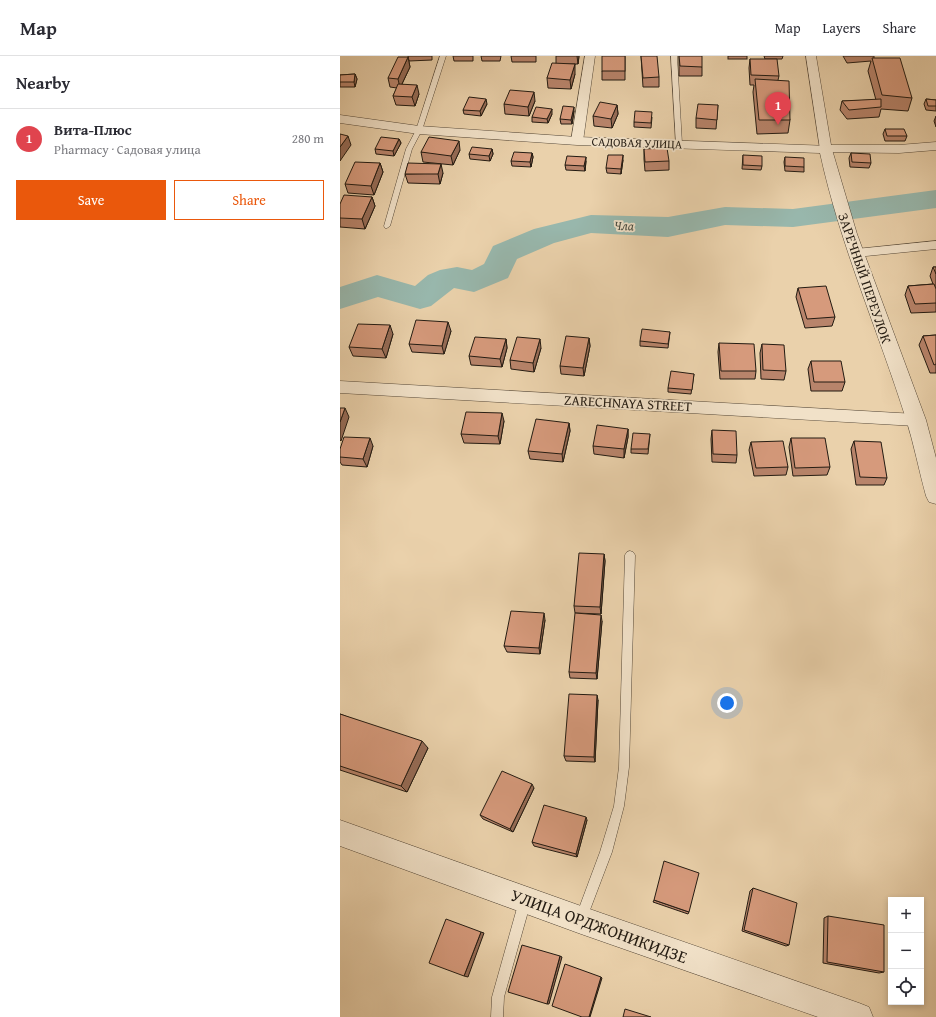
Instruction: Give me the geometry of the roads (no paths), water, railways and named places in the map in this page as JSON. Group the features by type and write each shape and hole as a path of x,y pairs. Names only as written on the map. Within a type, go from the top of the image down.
{"street":[{"path":"577,141 590,56"},
{"name":"ЗАРЕЧНЫЙ ПЕРЕУЛОК","path":"811,56 826,149 837,196 849,234 916,420 936,496"},
{"name":"САДОВАЯ УЛИЦА","path":"340,119 419,130 577,141 826,149 899,149 936,146"},
{"path":"856,253 936,245"},
{"name":"ZARECHNAYA STREET","path":"340,387 916,420"},
{"name":"УЛИЦА ОРДЖОНИКИДЗЕ","path":"340,833 581,920 859,1017"}],"lane":[{"path":"387,226 409,149 419,130 443,56"},
{"path":"674,56 679,144"},
{"path":"581,920 606,852 620,798 624,766 630,555"},
{"path":"497,1017 498,997 525,900"}],"waterway":[{"name":"Чла","path":"340,298 377,286 420,298 444,280 457,277 474,281 497,271 504,253 544,236 591,224 668,227 725,216 793,218 936,199"}],"place":[{"name":"Вита-Плюс","path":"778,125"}]}
